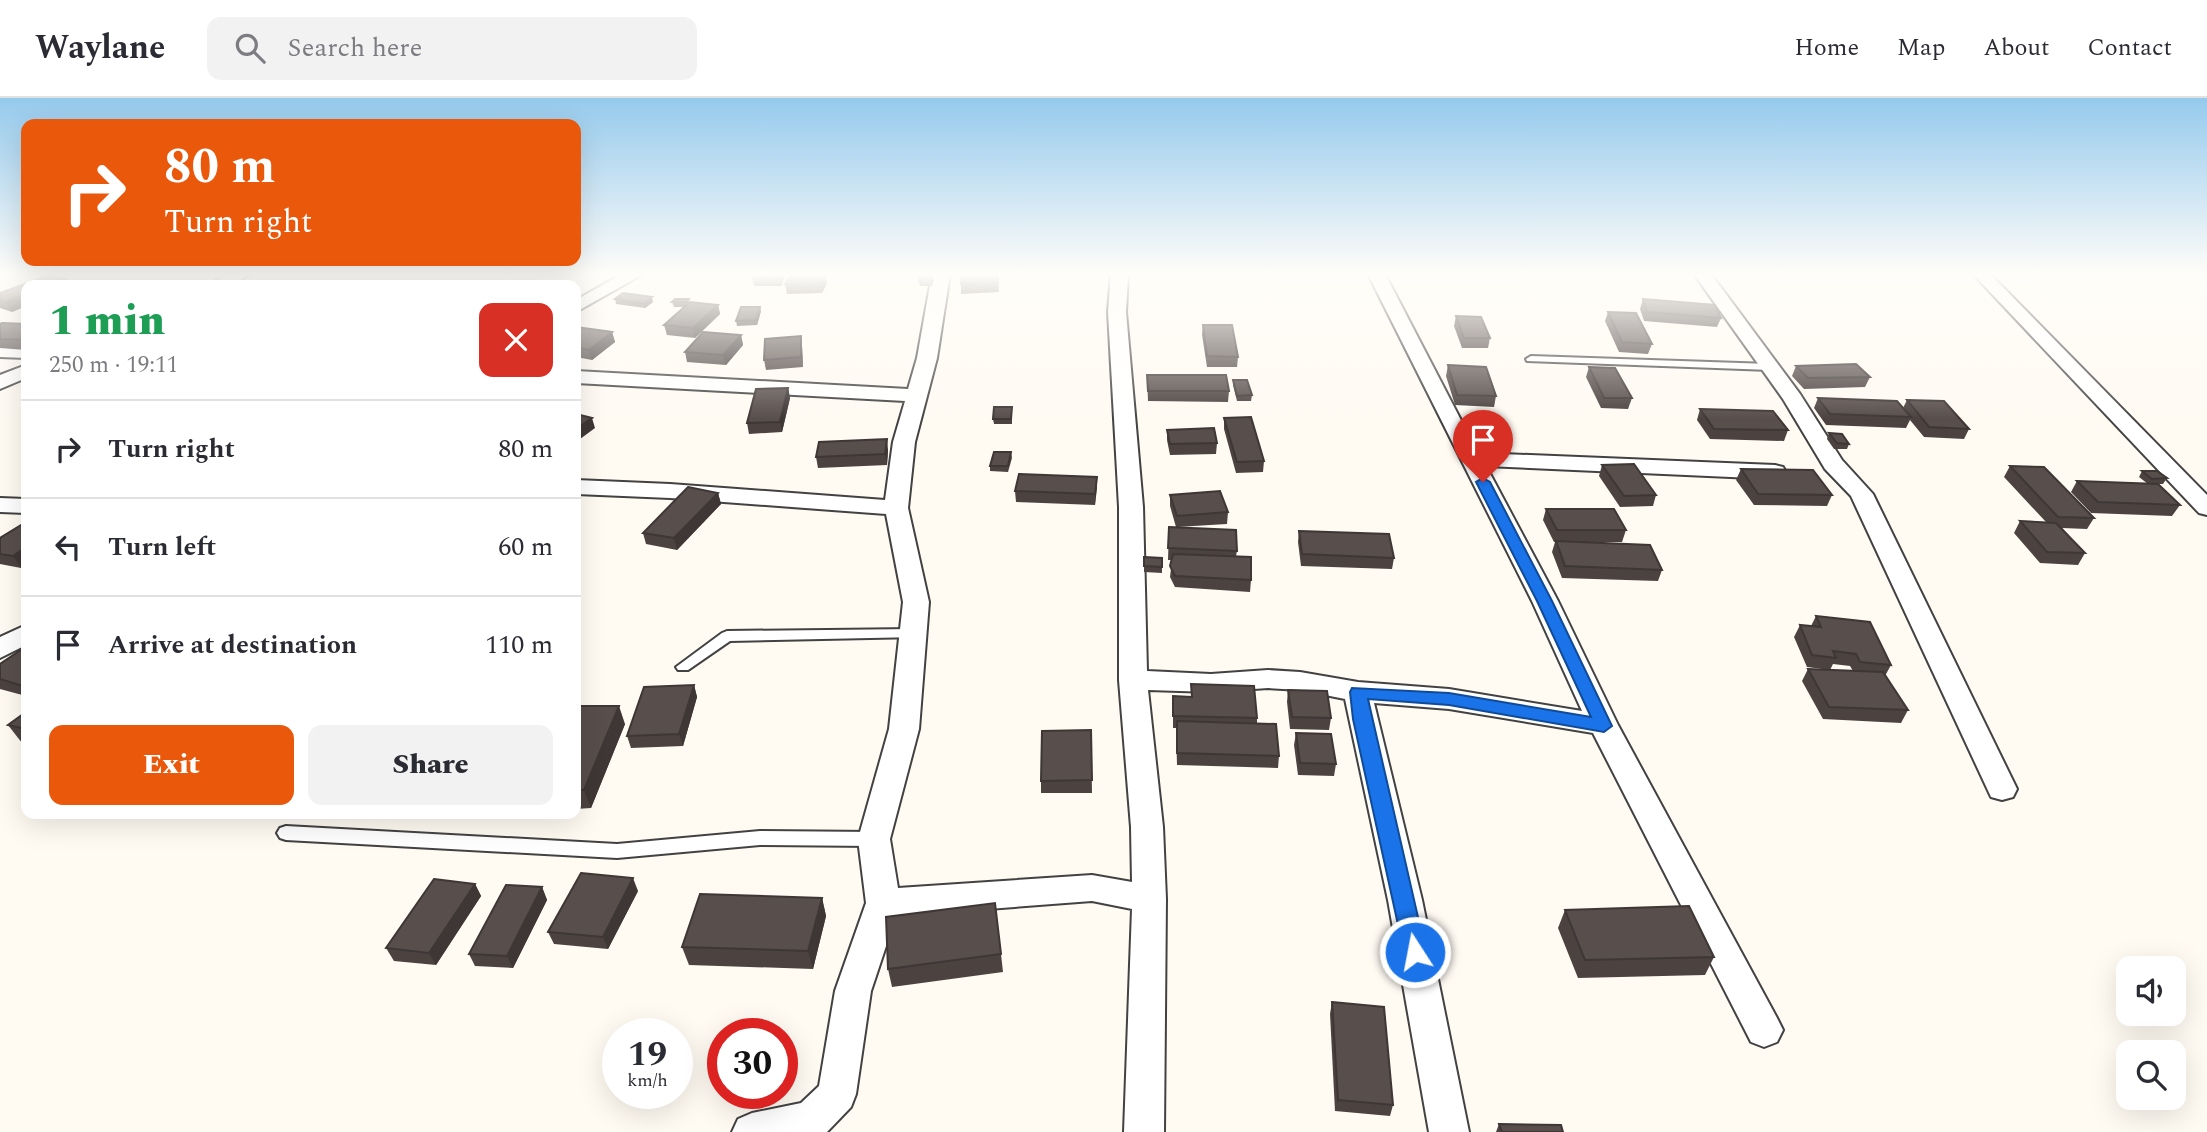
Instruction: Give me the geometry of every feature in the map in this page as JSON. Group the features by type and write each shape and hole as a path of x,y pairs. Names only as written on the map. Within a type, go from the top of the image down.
{"street":[{"path":"752,1132 812,1120 837,1094 853,991 883,903 874,839 904,729 916,602 896,508 904,442 927,358 933,322"},
{"path":"1118,322 1130,507 1133,680 1147,827 1149,899 1144,1132"},
{"path":"1401,322 1545,601 1604,726 1764,1030"},
{"path":"1737,322 1793,398 1833,464 1861,494 1883,535 1930,641 2002,789"},
{"path":"2029,322 2207,508"},
{"path":"0,351 21,352"},
{"path":"0,383 21,373"},
{"path":"581,377 749,388 916,394"},
{"path":"1470,459 1846,476"},
{"path":"581,487 896,508"},
{"path":"0,505 21,506"},
{"path":"0,649 21,636"},
{"path":"1133,680 1211,683 1279,679 1358,692 1449,699 1604,726"},
{"path":"1358,692 1405,901 1450,1132"},
{"path":"883,903 1092,888 1149,899"}],"lane":[{"path":"1531,359 1770,367"},
{"path":"683,667 727,636 914,634"},
{"path":"286,833 617,851 760,838 874,839"}],"building":[{"path":"667,322 699,322 693,328 664,325"},
{"path":"1458,322 1483,322 1490,338 1464,338"},
{"path":"1613,322 1641,322 1652,344 1622,342"},
{"path":"0,324 21,324 21,340 0,339"},
{"path":"1203,325 1232,325 1238,357 1207,356"},
{"path":"581,328 612,332 589,350 581,348"},
{"path":"703,332 741,335 723,355 685,352"},
{"path":"801,336 801,357 764,360 765,339"},
{"path":"1856,364 1870,377 1808,378 1796,366"},
{"path":"1448,365 1486,367 1496,396 1457,395"},
{"path":"1589,367 1615,368 1632,398 1604,398"},
{"path":"1147,375 1226,375 1229,391 1148,391"},
{"path":"1233,380 1247,380 1252,395 1237,396"},
{"path":"788,388 780,422 747,423 756,389"},
{"path":"1818,398 1897,401 1911,417 1830,414"},
{"path":"1907,400 1944,401 1969,429 1929,427"},
{"path":"994,407 1012,407 1011,419 993,419"},
{"path":"1700,409 1773,411 1788,430 1714,429"},
{"path":"581,415 592,418 581,426"},
{"path":"1251,417 1264,461 1237,462 1224,418"},
{"path":"1214,428 1217,443 1170,444 1167,430"},
{"path":"1829,433 1842,434 1849,444 1837,443"},
{"path":"887,439 885,454 816,457 819,442"},
{"path":"994,452 1011,452 1008,466 990,466"},
{"path":"1634,464 1656,495 1624,496 1602,465"},
{"path":"2010,466 2044,467 2094,518 2058,517"},
{"path":"1741,469 1813,470 1832,495 1758,494"},
{"path":"2142,471 2157,471 2167,478 2152,479"},
{"path":"1019,474 1097,477 1095,494 1015,491"},
{"path":"2077,481 2158,484 2180,505 2098,502"},
{"path":"688,487 718,493 674,538 643,533"},
{"path":"1220,491 1228,512 1177,516 1170,495"},
{"path":"1546,509 1614,509 1626,530 1557,530"},
{"path":"2020,521 2056,523 2085,553 2047,552"},
{"path":"21,525 21,550 13,556 0,554 0,538"},
{"path":"1169,527 1236,530 1237,551 1168,548"},
{"path":"1299,531 1389,534 1394,558 1302,554"},
{"path":"1556,541 1650,545 1662,570 1565,566"},
{"path":"1173,554 1251,557 1251,580 1175,576 1170,566"},
{"path":"1144,557 1162,558 1162,567 1144,566"},
{"path":"1816,616 1870,622 1891,665 1860,662 1856,654 1833,651 1836,658 1812,655 1800,625 1821,627"},
{"path":"21,650 21,685 0,679 0,664"},
{"path":"1808,669 1883,672 1908,710 1829,707"},
{"path":"1191,684 1254,686 1257,718 1173,716 1173,696 1192,697"},
{"path":"694,685 679,734 627,736 644,687"},
{"path":"1288,690 1327,691 1331,718 1292,717"},
{"path":"581,706 619,706 584,790 581,790"},
{"path":"21,716 21,728 8,725"},
{"path":"1177,721 1276,724 1279,756 1177,753"},
{"path":"1091,730 1092,780 1041,781 1042,731"},
{"path":"1296,733 1331,734 1336,764 1300,763"},
{"path":"581,873 633,878 603,937 548,932"},
{"path":"434,879 475,884 429,953 386,948"},
{"path":"506,885 542,887 507,956 469,954"},
{"path":"700,894 822,898 808,951 682,947"},
{"path":"995,903 1001,954 888,969 886,917"},
{"path":"1689,906 1714,957 1585,960 1565,910"},
{"path":"1332,1002 1384,1007 1393,1105 1338,1100"},
{"path":"1499,1124 1561,1125 1563,1132 1502,1132"}],"route":[{"path":"1415,952 1358,692 1449,699 1604,726 1545,601 1483,482"}]}
